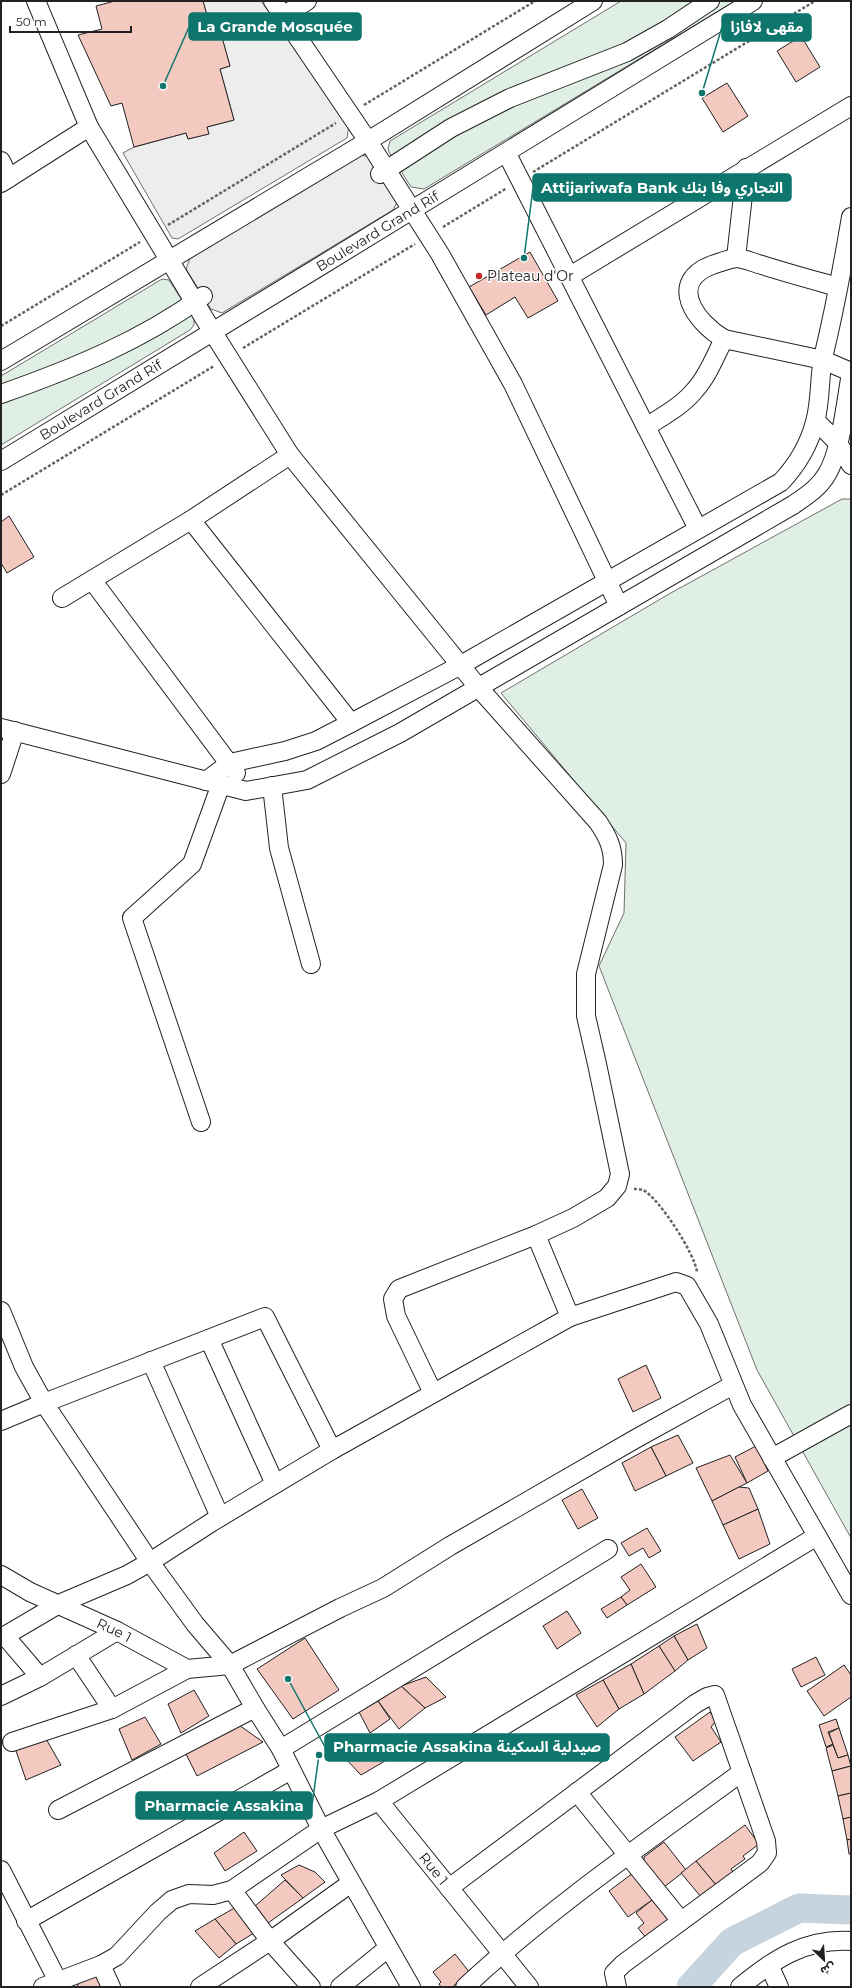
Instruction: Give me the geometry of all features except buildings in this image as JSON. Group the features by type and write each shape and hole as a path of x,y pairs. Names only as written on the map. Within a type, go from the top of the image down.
{"street":[{"path":"36,1 89,127 170,260 199,299 212,331 290,455 461,665 478,688 598,822 609,838 613,851 613,865 586,974 586,1016 598,1064 620,1174 617,1186 607,1198 573,1218 536,1235 399,1289 393,1299 396,1316 433,1394"},
{"path":"273,1 284,15 368,141 384,172 413,210 429,236 513,384 619,606"},
{"path":"284,15 307,1"},
{"path":"1,361 368,141 593,1"},
{"path":"384,172 451,128 510,98 627,52 668,29 710,1"},
{"name":"Boulevard Grand Rif","path":"1,461 212,331 507,154 753,1"},
{"path":"570,276 746,168 851,106"},
{"path":"1,162 5,181 89,127"},
{"path":"507,154 698,529"},
{"path":"736,258 746,168"},
{"path":"201,1122 132,918 192,864 214,782 230,763 284,751 316,741 461,665 780,482 793,469 802,455 816,421 823,360 851,218"},
{"path":"1,774 8,730 246,791 307,780 400,733 794,505 814,491 827,474 838,443 851,373 823,360 724,339 712,332 700,320 688,293 689,282 696,274 706,268 736,258 838,287"},
{"path":"1,394 44,379 100,356 155,328 199,299"},
{"path":"646,427 678,406 695,390 708,371 724,339"},
{"path":"816,421 838,443 851,466"},
{"path":"62,598 191,520 290,455"},
{"path":"191,520 351,723"},
{"path":"92,580 230,763 246,791"},
{"path":"272,786 279,848 312,964"},
{"path":"536,1235 570,1317"},
{"path":"40,1676 3,1637 59,1604 127,1575 332,1450 570,1317 676,1282 687,1286 692,1292 709,1324 742,1405 851,1595"},
{"path":"1,1311 24,1367 44,1403 150,1562 196,1624 230,1665 281,1749 321,1829 411,1987"},
{"path":"1,1421 265,1317 332,1450"},
{"path":"209,1339 275,1484"},
{"path":"151,1361 220,1517"},
{"path":"12,1742 112,1709 187,1670 230,1665 340,1608 383,1588 457,1542 733,1384"},
{"path":"772,1458 851,1414"},
{"path":"1,1870 26,1921 54,1985 101,1965 117,1956 158,1912 172,1900 189,1894 213,1895 232,1890 321,1829 379,1801 816,1536"},
{"path":"281,1749 608,1549"},
{"name":"Rue 1","path":"1,1576 30,1592 117,1631 187,1670"},
{"path":"1,1696 40,1676 117,1631"},
{"path":"76,1655 112,1709"},
{"path":"449,1888 695,1704 707,1697 715,1695 766,1841 767,1853 760,1863 623,1964 614,1973 617,1987"},
{"path":"58,1810 255,1708"},
{"path":"26,1921 291,1770"},
{"path":"465,1987 502,1953 628,1856 742,1772"},
{"path":"578,1792 681,1921"},
{"name":"Rue 1","path":"379,1801 529,1987"},
{"path":"200,1987 351,1883"},
{"path":"232,1890 270,1940 311,1987"},
{"path":"740,1987 769,1965 805,1945 825,1941 851,1941"},
{"path":"340,1987 388,1948"},
{"path":"101,1965 111,1987"},
{"path":"769,1965 779,1987"}],"path":[{"path":"1,326 534,1"},
{"path":"1,495 815,1"},
{"path":"617,1186 643,1191 662,1210 674,1226 696,1267 698,1275 692,1292"}],"green space":[{"path":"621,1 735,1 424,189 411,187 389,152 388,148 390,141"},
{"path":"162,279 169,280 194,319 194,325 190,330 1,445 1,376"},
{"path":"842,499 851,499 851,1538 757,1370 599,966 624,913 626,843 501,693 669,594"}],"shaded area":[{"path":"203,1 261,1 349,125 347,138 178,239 172,238 123,153 134,147 186,133 188,139 208,134 207,127 234,120 220,69 230,66 218,24 210,26"},
{"path":"362,155 371,158 397,202 393,210 222,313 211,309 186,269 190,258"}],"waterway":[{"path":"691,1987 732,1942 799,1908 851,1910"}],"place":[{"name":"La Grande Mosquée","path":"163,86"},
{"name":"مقهى لافازا","path":"702,93"},
{"name":"Attijariwafa Bank التجاري وفا بنك","path":"524,258"},
{"name":"Plateau d'Or","path":"479,276"},
{"name":"Pharmacie Assakina صيدلية السكينة","path":"288,1679"},
{"name":"Pharmacie Assakina","path":"319,1755"}]}
